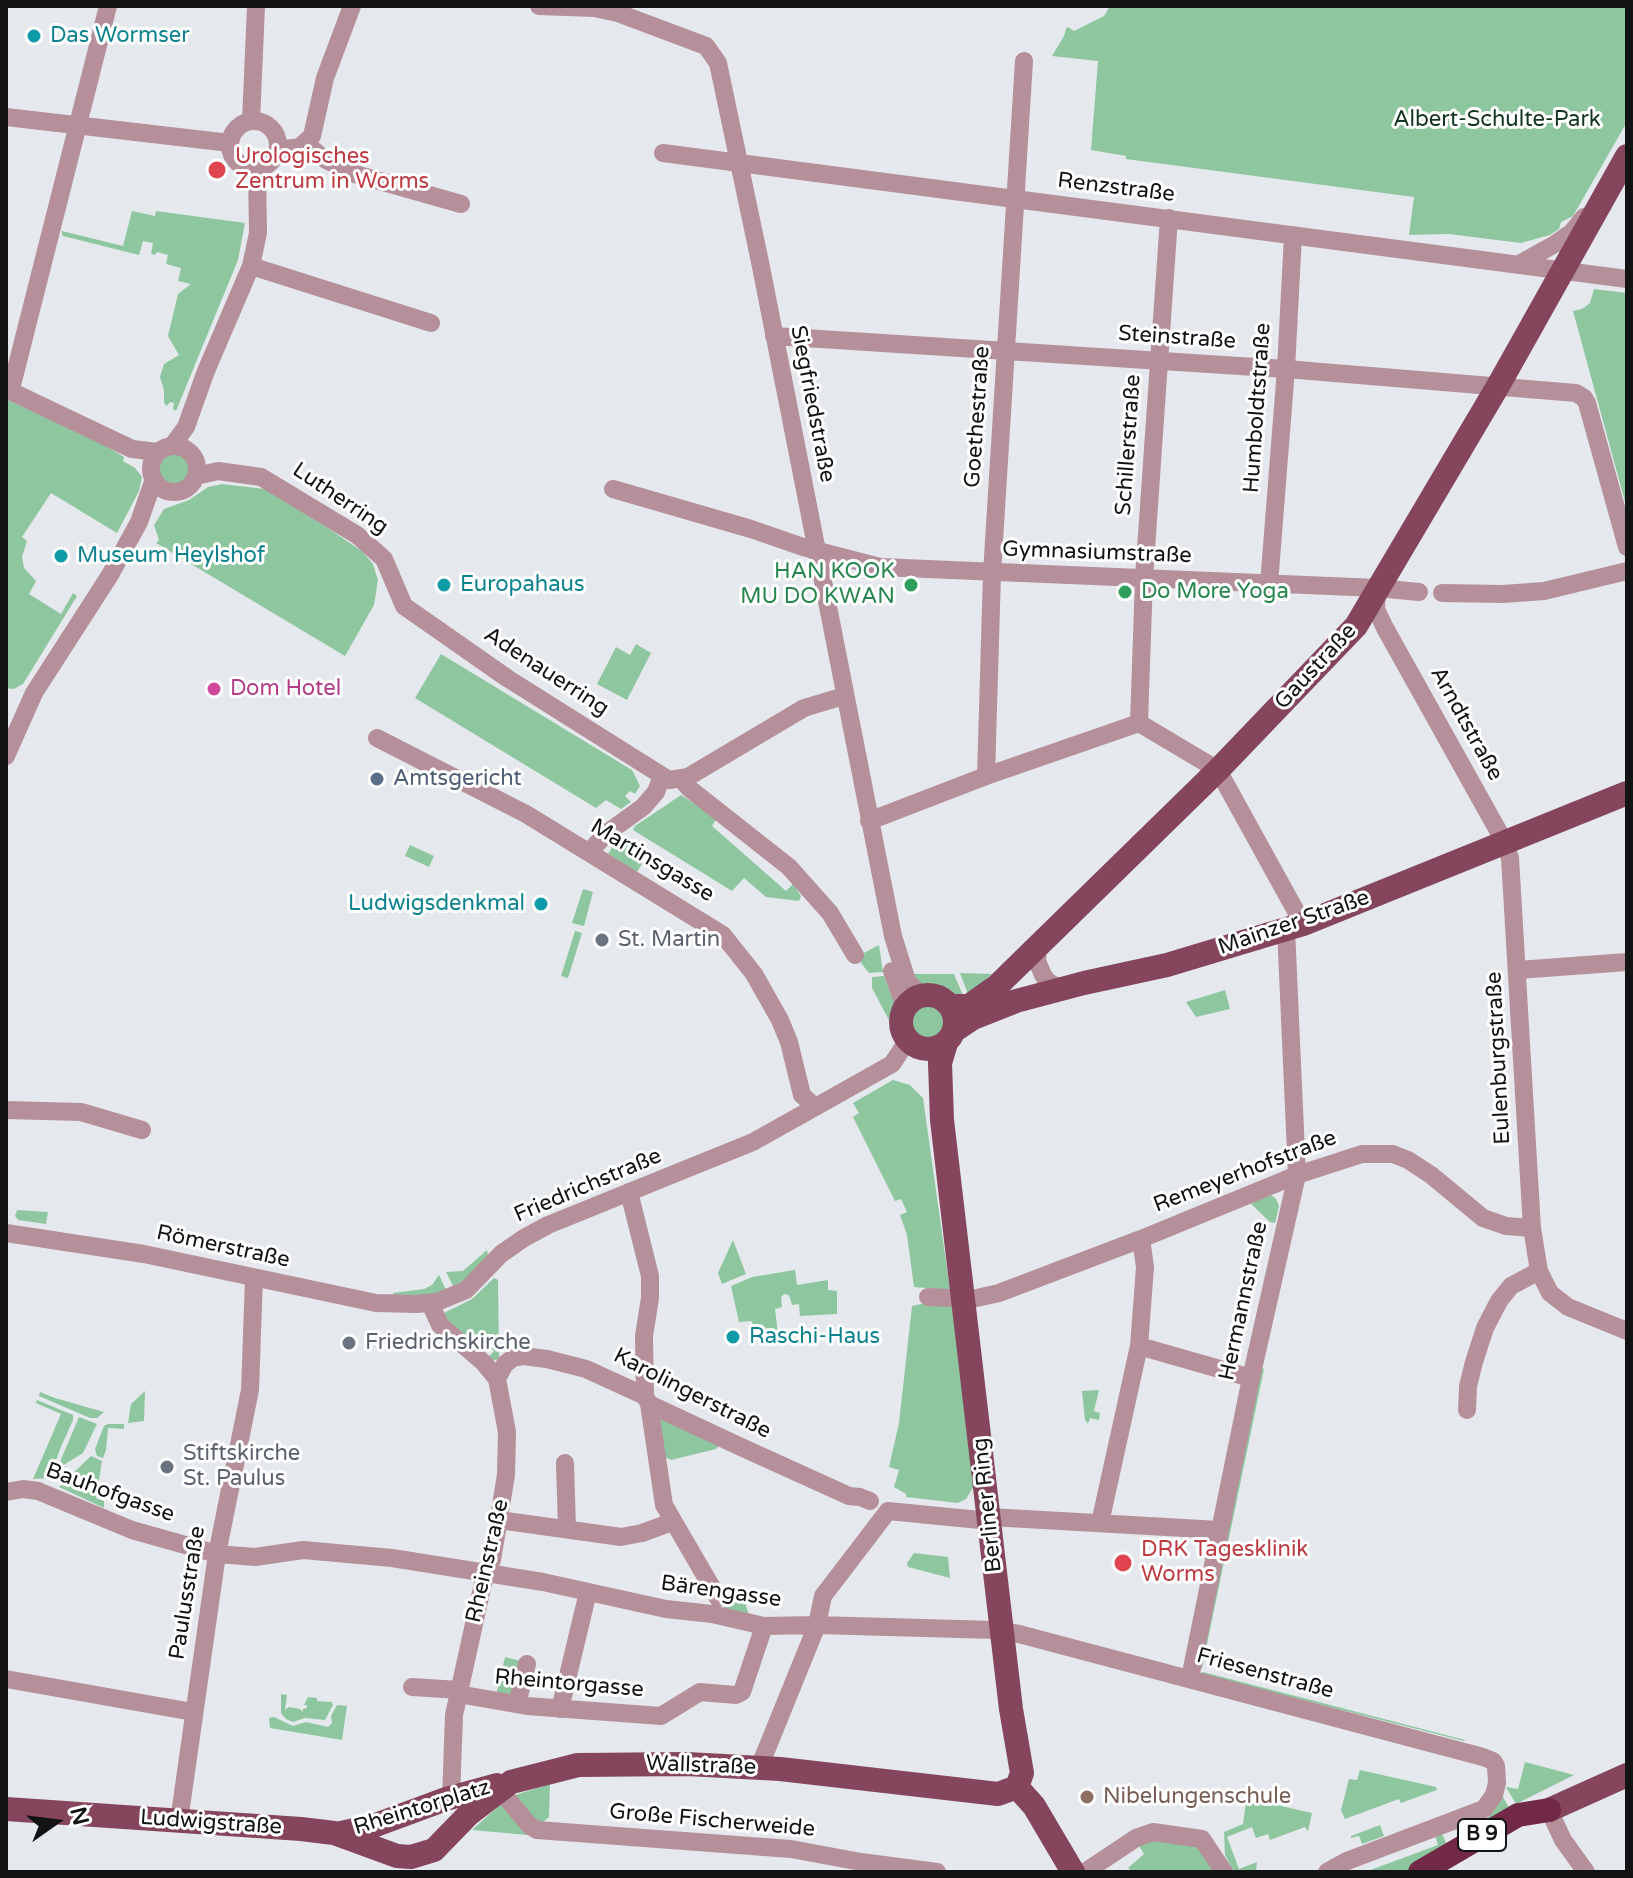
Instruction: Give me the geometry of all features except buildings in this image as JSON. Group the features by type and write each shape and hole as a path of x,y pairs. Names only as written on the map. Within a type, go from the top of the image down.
{"highway":[{"name":"B 9","path":"1420,1872 1518,1815 1554,1808"},
{"name":"B 9","path":"1451,1872 1525,1830 1554,1808"}],"main road":[{"name":"Gaustraße","path":"936,1034 1038,947 1218,770 1356,626 1498,386 1622,165"},
{"name":"Mainzer Straße","path":"936,1034 992,1009 1060,989 1167,965 1294,926 1627,793"},
{"path":"903,1011 912,1000 925,995 939,997 936,1034"},
{"name":"Berliner Ring","path":"903,1011 901,1026 936,1034 942,1120 1014,1734 1022,1773 1017,1787"},
{"name":"Wallstraße","path":"421,1864 469,1814 505,1786 556,1769 596,1764 687,1764 815,1772 998,1794 1017,1787"},
{"name":"B 9","path":"1554,1808 1627,1775"},
{"name":"Rheintorplatz","path":"334,1833 373,1826 451,1798 505,1786"},
{"path":"1017,1787 1034,1806 1073,1872"},
{"name":"Ludwigstraße","path":"6,1809 334,1833 421,1864"}],"street":[{"path":"7,390 13,381 108,6"},
{"path":"251,121 256,6"},
{"path":"278,150 294,149 306,144 312,136 325,78 352,6"},
{"name":"Siegfriedstraße","path":"539,6 594,8 618,13 706,46 721,72 893,936 907,981 925,995"},
{"name":"Goethestraße","path":"986,776 992,573 1024,61"},
{"path":"6,117 230,143"},
{"path":"251,121 270,127 277,138 278,150 269,164 257,169 239,164 230,143 237,129 251,121"},
{"path":"306,144 326,160 355,174 461,204"},
{"name":"Renzstraße","path":"663,153 1627,279"},
{"path":"1519,264 1572,232 1622,165"},
{"path":"6,756 34,693 110,575 173,465 206,371 251,266 258,233 257,169"},
{"name":"Schillerstraße","path":"1139,723 1144,578 1169,218"},
{"name":"Humboldtstraße","path":"1269,584 1293,235"},
{"path":"251,266 431,323"},
{"name":"Steinstraße","path":"774,336 1286,369 1576,393 1587,403 1627,547"},
{"name":"Lutherring","path":"7,390 173,465 240,472 268,480 357,535 384,559 404,606"},
{"name":"Gymnasiumstraße","path":"613,489 880,567 1419,592"},
{"path":"1442,593 1544,591 1627,571"},
{"name":"Arndtstraße","path":"1377,588 1376,609 1385,628 1505,843"},
{"name":"Adenauerring","path":"404,606 507,678 662,776"},
{"path":"1356,626 1372,621 1385,628"},
{"path":"590,851 607,833 643,807 656,792 662,776 669,780 682,780 804,708 844,696"},
{"path":"869,821 1139,723 1218,770 1294,926"},
{"name":"Martinsgasse","path":"377,738 526,814 710,925 732,944 754,974 789,1042 802,1095 815,1107"},
{"path":"682,780 789,867 830,913 855,955"},
{"name":"Eulenburgstraße","path":"1505,843 1510,858 1532,1228 1539,1271"},
{"name":"Hermannstraße","path":"1190,1678 1251,1378 1297,1175 1294,926"},
{"name":"Siegfriedstraße","path":"893,936 891,961 903,1011"},
{"path":"1038,947 1037,961 1043,975 1060,989"},
{"path":"1518,970 1627,962"},
{"name":"Friedrichstraße","path":"430,1303 466,1290 501,1254 548,1225 735,1150 892,1064 936,1034"},
{"path":"6,1110 81,1112 142,1130"},
{"name":"Remeyerhofstraße","path":"928,1297 964,1299 999,1293 1297,1175 1362,1154 1393,1154 1431,1175 1483,1218 1506,1226 1532,1228"},
{"path":"629,1192 647,1255 651,1289 644,1336 647,1400 661,1495 672,1522 718,1598"},
{"name":"Römerstraße","path":"6,1233 129,1251 376,1303 430,1303"},
{"path":"1100,1523 1139,1346 1145,1267 1141,1239"},
{"path":"1467,1410 1468,1386 1474,1362 1492,1315 1511,1286 1539,1271 1550,1293 1568,1307 1627,1331"},
{"name":"Paulusstraße","path":"179,1821 217,1554 250,1390 254,1278"},
{"path":"430,1303 440,1325 484,1363 497,1379"},
{"path":"1139,1346 1251,1378"},
{"name":"Karolingerstraße","path":"497,1379 505,1364 523,1356 547,1359 605,1376 647,1400 849,1496 860,1497 877,1505 990,1519 1219,1530"},
{"name":"Rheinstraße","path":"451,1798 454,1715 485,1574 492,1560 508,1455 505,1415 497,1379"},
{"path":"565,1463 567,1529"},
{"name":"Bauhofgasse","path":"6,1492 23,1489 38,1491 132,1530 217,1554 255,1557 303,1550 392,1558 485,1574"},
{"path":"759,1768 817,1625 823,1596 877,1505"},
{"path":"499,1520 621,1537 672,1522"},
{"name":"Bärengasse","path":"485,1574 764,1626 1002,1631"},
{"path":"560,1709 588,1592"},
{"name":"Rheintorgasse","path":"412,1687 458,1692 517,1704 661,1716 700,1692 736,1695 742,1692 764,1626"},
{"name":"Friesenstraße","path":"1002,1631 1190,1678 1493,1761 1497,1783 1491,1800 1478,1812 1347,1861 1327,1872"},
{"path":"517,1704 527,1664"},
{"path":"6,1679 193,1712"},
{"name":"Große Fischerweide","path":"505,1786 529,1825 537,1830 791,1849 937,1872"},
{"path":"1554,1808 1563,1840 1582,1866"},
{"path":"1085,1872 1136,1838 1153,1832 1202,1839 1224,1872"}],"green space":[{"name":"Albert-Schulte-Park","path":"1110,6 1627,6 1627,122 1573,216 1561,222 1559,229 1550,235 1521,243 1449,234 1409,235 1414,197 1126,159 1126,156 1091,150 1098,61 1052,56 1068,27 1074,31 1104,16"},
{"path":"132,211 155,216 156,211 245,223 238,260 176,411 173,409 174,403 170,402 167,406 164,403 160,377 164,364 179,355 168,336 178,294 191,284 178,281 181,268 166,264 168,255 151,254 153,243 143,241 139,255 62,234 62,231 123,246"},
{"path":"1594,289 1627,293 1627,509 1573,311 1590,303"},
{"path":"6,399 108,447 124,457 123,461 142,477 139,491 117,533 51,493 22,537 27,541 22,557 24,568 36,581 29,594 61,614 73,593 77,596 23,684 14,689 6,688"},
{"path":"174,454 185,458 189,469 185,480 174,484 163,480 159,469 163,458"},
{"path":"222,484 265,489 363,552 373,564 378,580 374,605 345,656 156,543 159,540 154,525 164,509 189,500 208,487"},
{"path":"636,644 651,653 627,700 597,684 616,647 630,655"},
{"path":"441,654 632,770 640,786 635,794 630,791 625,796 631,802 621,809 606,800 596,808 415,698"},
{"path":"681,795 717,818 712,826 786,891 793,884 801,896 799,901 766,897 744,878 732,891 633,830"},
{"path":"623,837 660,860 658,863 646,857 637,872 608,854"},
{"path":"410,845 434,856 429,867 405,856"},
{"path":"583,889 593,892 584,926 572,923"},
{"path":"575,931 582,933 568,978 561,976"},
{"path":"879,945 883,972 869,973 861,963 862,954"},
{"path":"960,973 992,974 968,994"},
{"path":"909,974 954,974 965,1000 923,988"},
{"path":"884,976 894,1001 891,1024 872,988 872,977"},
{"path":"1225,990 1230,1009 1196,1017 1186,1002"},
{"path":"929,1005 941,1010 946,1022 941,1034 929,1039 917,1034 912,1022 917,1010"},
{"path":"893,1080 910,1085 923,1098 950,1290 914,1287 907,1235 900,1215 907,1212 901,1199 895,1201 853,1117 859,1113 853,1103"},
{"path":"1271,1195 1279,1206 1275,1223 1248,1201"},
{"path":"17,1210 48,1212 46,1224 18,1220 15,1216"},
{"path":"733,1240 746,1274 722,1284 718,1273"},
{"path":"487,1250 488,1255 479,1267 454,1288 446,1272 463,1271"},
{"path":"795,1270 797,1285 828,1280 828,1290 837,1291 837,1314 800,1316 799,1304 792,1305 789,1295 784,1294 781,1297 782,1307 775,1309 779,1342 755,1340 752,1321 739,1322 731,1286 752,1277"},
{"path":"439,1275 447,1292 433,1296 393,1293 424,1289 432,1285"},
{"path":"494,1278 498,1280 499,1359 492,1361 487,1359 494,1351 476,1336 469,1343 442,1314 472,1299"},
{"path":"954,1305 977,1488 958,1503 906,1497 894,1487 899,1470 889,1467 899,1423 912,1306"},
{"path":"1261,1368 1264,1369 1200,1670"},
{"path":"1099,1390 1094,1411 1100,1413 1099,1420 1090,1418 1088,1424 1082,1391"},
{"path":"145,1391 144,1421 128,1423 131,1404"},
{"path":"40,1392 104,1412 97,1418 90,1418 39,1396"},
{"path":"37,1400 73,1415 73,1420 54,1466 55,1472 50,1478 33,1479 61,1414 36,1403"},
{"path":"79,1417 97,1424 83,1453 62,1466 60,1462"},
{"path":"660,1418 718,1447 671,1460 660,1455"},
{"path":"124,1424 124,1429 108,1428 103,1458 97,1456 95,1449 104,1426"},
{"path":"91,1456 102,1461 96,1498 104,1501 104,1508 59,1487"},
{"path":"914,1553 948,1557 950,1578 908,1567 907,1563"},
{"path":"742,1592 750,1619 724,1608 726,1599"},
{"path":"505,1657 521,1661 514,1696 496,1695"},
{"path":"1203,1672 1465,1740 1204,1675"},
{"path":"281,1694 287,1695 285,1710 289,1707 303,1712 307,1708 304,1705 308,1697 332,1702 333,1705 325,1720 305,1718 293,1722 281,1713"},
{"path":"337,1705 347,1706 342,1740 270,1728 269,1718 274,1717 293,1726 306,1722 328,1727"},
{"path":"1525,1762 1574,1775 1516,1804 1506,1787 1518,1789"},
{"path":"1360,1770 1436,1787 1437,1790 1401,1803 1399,1799 1345,1819 1341,1810 1349,1779 1357,1780"},
{"path":"550,1784 549,1817 528,1835 472,1830 501,1804 518,1794"},
{"path":"1503,1797 1512,1813 1409,1872 1365,1872 1438,1845 1435,1835 1442,1833 1446,1843 1461,1837 1459,1831 1487,1819"},
{"path":"1246,1802 1312,1813 1308,1831 1305,1827 1270,1840 1268,1834 1256,1838 1252,1827 1227,1837 1239,1869 1257,1862 1256,1872 1234,1872 1225,1855 1224,1832 1243,1824"},
{"path":"1380,1825 1384,1836 1362,1844 1359,1836 1351,1838 1351,1836"},
{"path":"1144,1840 1196,1844 1217,1872 1133,1872 1128,1868 1144,1854 1138,1844"}],"place":[{"name":"Das Wormser","path":"34,36"},
{"name":"Urologisches Zentrum in Worms","path":"217,170"},
{"name":"Museum Heylshof","path":"61,556"},
{"name":"Europahaus","path":"444,585"},
{"name":"HAN KOOK MU DO KWAN","path":"911,585"},
{"name":"Do More Yoga","path":"1125,592"},
{"name":"Dom Hotel","path":"214,689"},
{"name":"Amtsgericht","path":"377,779"},
{"name":"Ludwigsdenkmal","path":"541,904"},
{"name":"St. Martin","path":"602,940"},
{"name":"Raschi-Haus","path":"733,1337"},
{"name":"Friedrichskirche","path":"349,1343"},
{"name":"Stiftskirche St. Paulus","path":"167,1467"},
{"name":"DRK Tagesklinik Worms","path":"1123,1563"},
{"name":"Nibelungenschule","path":"1087,1797"}]}
